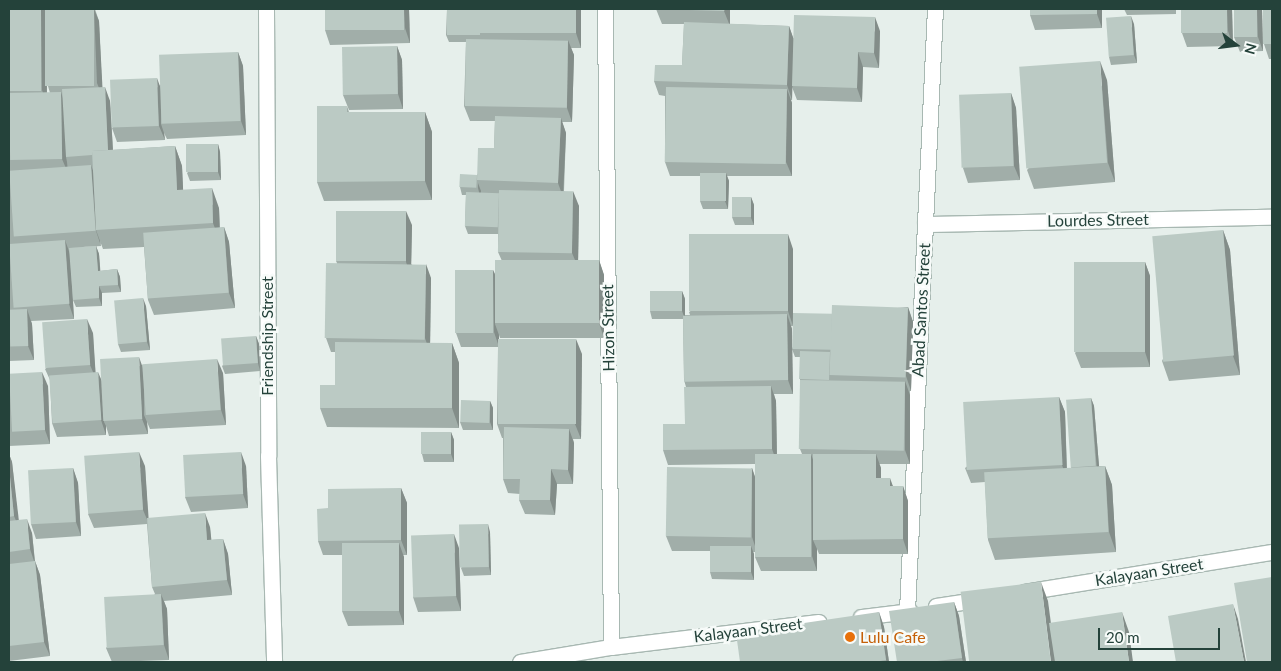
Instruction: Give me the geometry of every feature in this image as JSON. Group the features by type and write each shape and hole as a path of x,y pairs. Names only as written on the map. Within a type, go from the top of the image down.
{"street":[{"name":"Friendship Street","path":"266,9 268,456 274,662"},
{"name":"Hizon Street","path":"605,9 611,647"},
{"name":"Abad Santos Street","path":"907,611 935,9"},
{"name":"Lourdes Street","path":"925,224 1272,217"},
{"name":"Kalayaan Street","path":"1013,594 1272,552"},
{"name":"Kalayaan Street","path":"520,662 611,647 907,611 994,597"}],"building":[{"path":"9,9 41,9 41,91 9,91"},
{"path":"45,9 94,9 94,86 45,86"},
{"path":"325,9 404,9 404,30 325,30"},
{"path":"447,9 480,9 480,35 447,35"},
{"path":"480,9 576,9 576,33 480,33"},
{"path":"656,9 725,9 724,11"},
{"path":"1030,9 1097,9 1097,14 1030,15"},
{"path":"1181,9 1227,9 1227,33 1181,33"},
{"path":"1234,9 1257,9 1257,37 1234,37"},
{"path":"1263,9 1272,9 1272,44 1263,44"},
{"path":"794,15 875,17 874,53 858,52 857,88 792,86"},
{"path":"1131,16 1134,55 1109,57 1106,18"},
{"path":"684,22 789,26 787,85 654,81 655,65 682,65"},
{"path":"466,39 568,41 567,108 465,106"},
{"path":"397,46 398,94 343,95 342,47"},
{"path":"238,52 240,121 161,124 159,55"},
{"path":"1100,61 1107,163 1026,168 1019,67"},
{"path":"157,78 159,126 112,128 110,80"},
{"path":"105,87 108,150 92,151 92,155 66,157 62,89"},
{"path":"666,87 787,89 786,164 665,162"},
{"path":"61,92 62,159 10,160 9,93"},
{"path":"1011,93 1014,166 962,168 959,95"},
{"path":"317,106 347,106 347,112 425,112 425,181 317,182"},
{"path":"495,116 561,118 558,183 477,180 478,148 494,148"},
{"path":"186,144 218,144 218,172 186,172"},
{"path":"175,146 177,190 212,188 213,223 96,230 92,151"},
{"path":"91,165 96,231 14,237 9,171"},
{"path":"700,173 726,173 726,201 700,201"},
{"path":"460,174 477,175 476,188 459,187"},
{"path":"499,190 573,191 572,253 498,252"},
{"path":"466,192 499,193 498,227 465,226"},
{"path":"732,197 751,197 751,217 732,217"},
{"path":"336,211 406,211 406,261 336,261"},
{"path":"224,227 229,293 148,298 143,233"},
{"path":"1223,230 1234,356 1163,362 1152,236"},
{"path":"689,234 788,234 788,311 689,311"},
{"path":"65,240 69,304 14,308 9,244"},
{"path":"96,246 98,271 117,269 118,285 99,286 99,298 73,300 69,248"},
{"path":"495,260 599,260 599,323 495,323"},
{"path":"1074,262 1145,262 1145,352 1074,352"},
{"path":"326,263 426,265 425,340 325,338"},
{"path":"455,270 493,270 493,333 455,333"},
{"path":"650,291 682,291 682,311 650,311"},
{"path":"143,298 147,342 118,344 114,301"},
{"path":"832,305 908,308 906,378 830,375"},
{"path":"27,309 28,346 10,347 9,310"},
{"path":"793,313 832,314 831,350 792,349"},
{"path":"787,314 788,380 684,382 683,316"},
{"path":"87,319 90,365 45,368 42,322"},
{"path":"256,336 258,363 223,365 221,338"},
{"path":"498,339 576,339 576,424 498,424"},
{"path":"335,342 452,343 452,408 320,408 320,385 335,385"},
{"path":"800,351 830,352 829,380 799,379"},
{"path":"139,357 142,419 103,421 100,359"},
{"path":"217,359 221,410 146,415 142,364"},
{"path":"42,372 45,430 12,432 9,374"},
{"path":"98,372 101,420 52,423 49,375"},
{"path":"800,380 905,382 904,451 799,449"},
{"path":"771,386 772,449 663,450 663,424 685,424 684,387"},
{"path":"1059,397 1063,465 967,470 963,402"},
{"path":"1091,398 1096,466 1071,468 1066,400"},
{"path":"461,400 490,401 489,423 460,422"},
{"path":"504,427 569,429 568,470 551,469 550,500 519,500 520,479 503,479"},
{"path":"421,432 451,432 451,454 421,454"},
{"path":"139,452 143,510 88,514 84,456"},
{"path":"241,452 243,494 185,497 183,455"},
{"path":"755,454 811,454 811,557 755,557"},
{"path":"813,454 876,454 876,478 890,478 890,486 903,486 903,539 813,540"},
{"path":"1105,466 1108,532 988,538 984,472"},
{"path":"9,467 14,516 9,517"},
{"path":"667,467 752,468 751,537 666,536"},
{"path":"73,468 76,522 31,524 28,470"},
{"path":"401,488 401,540 318,541 317,509 328,508 328,489"},
{"path":"205,513 207,540 223,539 227,580 152,587 147,518"},
{"path":"27,519 30,549 9,552 9,521"},
{"path":"488,524 489,567 460,567 459,525"},
{"path":"454,534 456,596 413,597 411,536"},
{"path":"342,543 399,543 399,611 342,611"},
{"path":"710,546 751,546 751,572 710,572"},
{"path":"35,561 44,642 9,646 9,564"},
{"path":"1272,577 1272,662 1247,662 1234,583"},
{"path":"1041,582 1051,662 969,662 961,592"},
{"path":"161,594 164,645 107,648 104,597"},
{"path":"954,602 962,658 929,662 897,662 889,611"},
{"path":"1233,604 1244,662 1176,662 1168,616"},
{"path":"879,612 886,660 873,662 740,662 736,633"},
{"path":"1122,612 1129,662 1055,662 1049,623"}],"place":[{"name":"Lulu Cafe","path":"850,637"}]}
